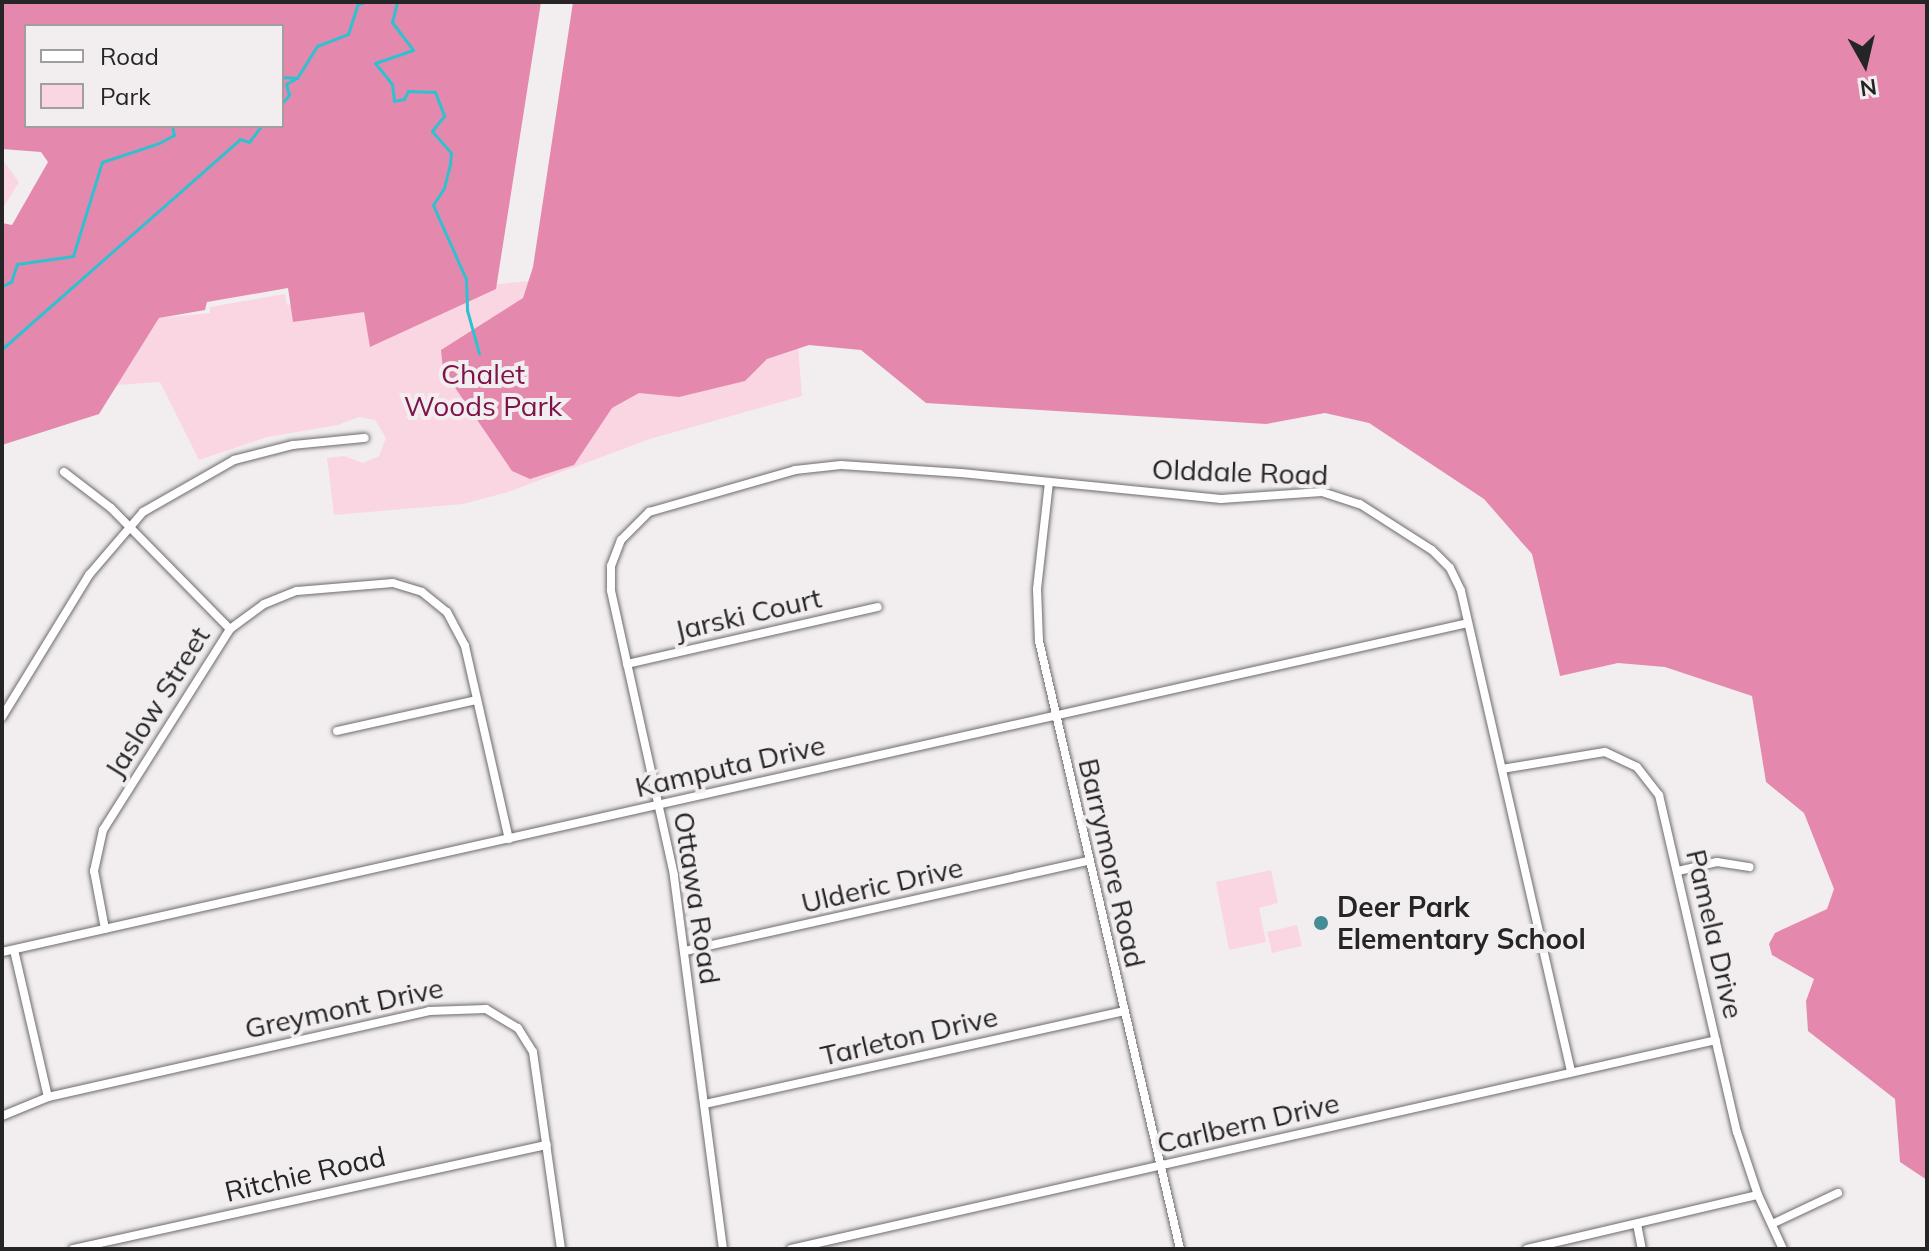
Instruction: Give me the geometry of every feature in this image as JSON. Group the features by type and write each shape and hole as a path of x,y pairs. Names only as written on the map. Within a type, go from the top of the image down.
{"street":[{"path":"2,717 89,575 128,526 167,494 234,460 282,447 365,438"},
{"name":"Olddale Road","path":"640,519 664,506 822,465 1221,499 1300,491 1345,498 1441,557 1458,583 1571,1073"},
{"path":"64,472 128,526 230,629"},
{"name":"Barrymore Road","path":"1049,482 1036,610 1056,715 1158,1166 1180,1249"},
{"name":"Ottawa Road","path":"640,519 621,540 611,566 611,590 659,805 685,951 723,1249"},
{"name":"Jaslow Street","path":"105,929 94,871 103,830 230,629 264,604 297,591 380,582 406,586 436,601 456,624 509,839"},
{"name":"Jarski Court","path":"627,664 878,607"},
{"name":"Kamputa Drive","path":"2,952 1468,623"},
{"path":"337,731 477,700"},
{"name":"Pamela Drive","path":"1502,769 1588,751 1626,760 1659,795 1716,1040 1758,1195 1783,1249"},
{"name":"Ulderic Drive","path":"685,951 1089,861"},
{"path":"1678,871 1717,862 1750,867"},
{"path":"14,950 48,1097"},
{"name":"Greymont Drive","path":"2,1116 48,1097 470,1005 503,1016 528,1041 537,1065 561,1249"},
{"name":"Tarleton Drive","path":"705,1104 1123,1011"},
{"name":"Carlbern Drive","path":"791,1249 1716,1040"},
{"name":"Ritchie Road","path":"73,1249 547,1145"},
{"path":"1772,1224 1838,1193"},
{"path":"1527,1249 1758,1195"},
{"path":"1637,1224 1642,1249"}],"green space":[{"path":"2,2 541,2 496,289 370,347 364,312 293,322 288,288 207,302 205,310 159,318 99,414 2,445 2,223 12,225 48,162 41,152 2,149"},
{"path":"573,2 1927,2 1927,1180 1900,1162 1895,1099 1808,1031 1806,1001 1814,979 1772,955 1769,944 1775,933 1827,909 1834,889 1804,813 1766,782 1752,696 1665,667 1618,663 1560,676 1532,554 1484,499 1369,423 1325,413 1266,424 926,403 861,350 809,345 767,359 745,381 679,397 639,393 612,408 574,465 530,479 512,471 443,370 441,350 523,298 533,267"},
{"path":"5,163 19,182 3,208 2,167"},
{"name":"Chalet Woods Park","path":"791,255 802,396 650,439 508,492 463,504 334,515 327,458 344,456 363,463 379,456 386,438 375,420 359,417 338,425 267,437 199,460 160,382 117,385 159,318 210,313 210,307 285,294 287,305"},
{"path":"1271,870 1278,903 1259,908 1266,942 1229,950 1216,882"},
{"path":"1297,925 1302,946 1272,953 1267,932"}],"waterway":[{"path":"284,77 297,78 317,46 348,34 358,4 365,2"},
{"path":"397,2 392,22 413,50 375,63 392,84 394,101 404,99 408,91 435,92 444,116 432,131 451,153 450,164 444,188 433,205 466,279 467,310 479,353"},
{"path":"284,101 289,95 286,84 295,79"},
{"path":"2,286 11,282 17,264 73,256 102,162 159,143 174,135 172,128"},
{"path":"2,349 240,139 249,142 260,128"}],"place":[{"name":"Deer Park Elementary School","path":"1321,923"}]}
